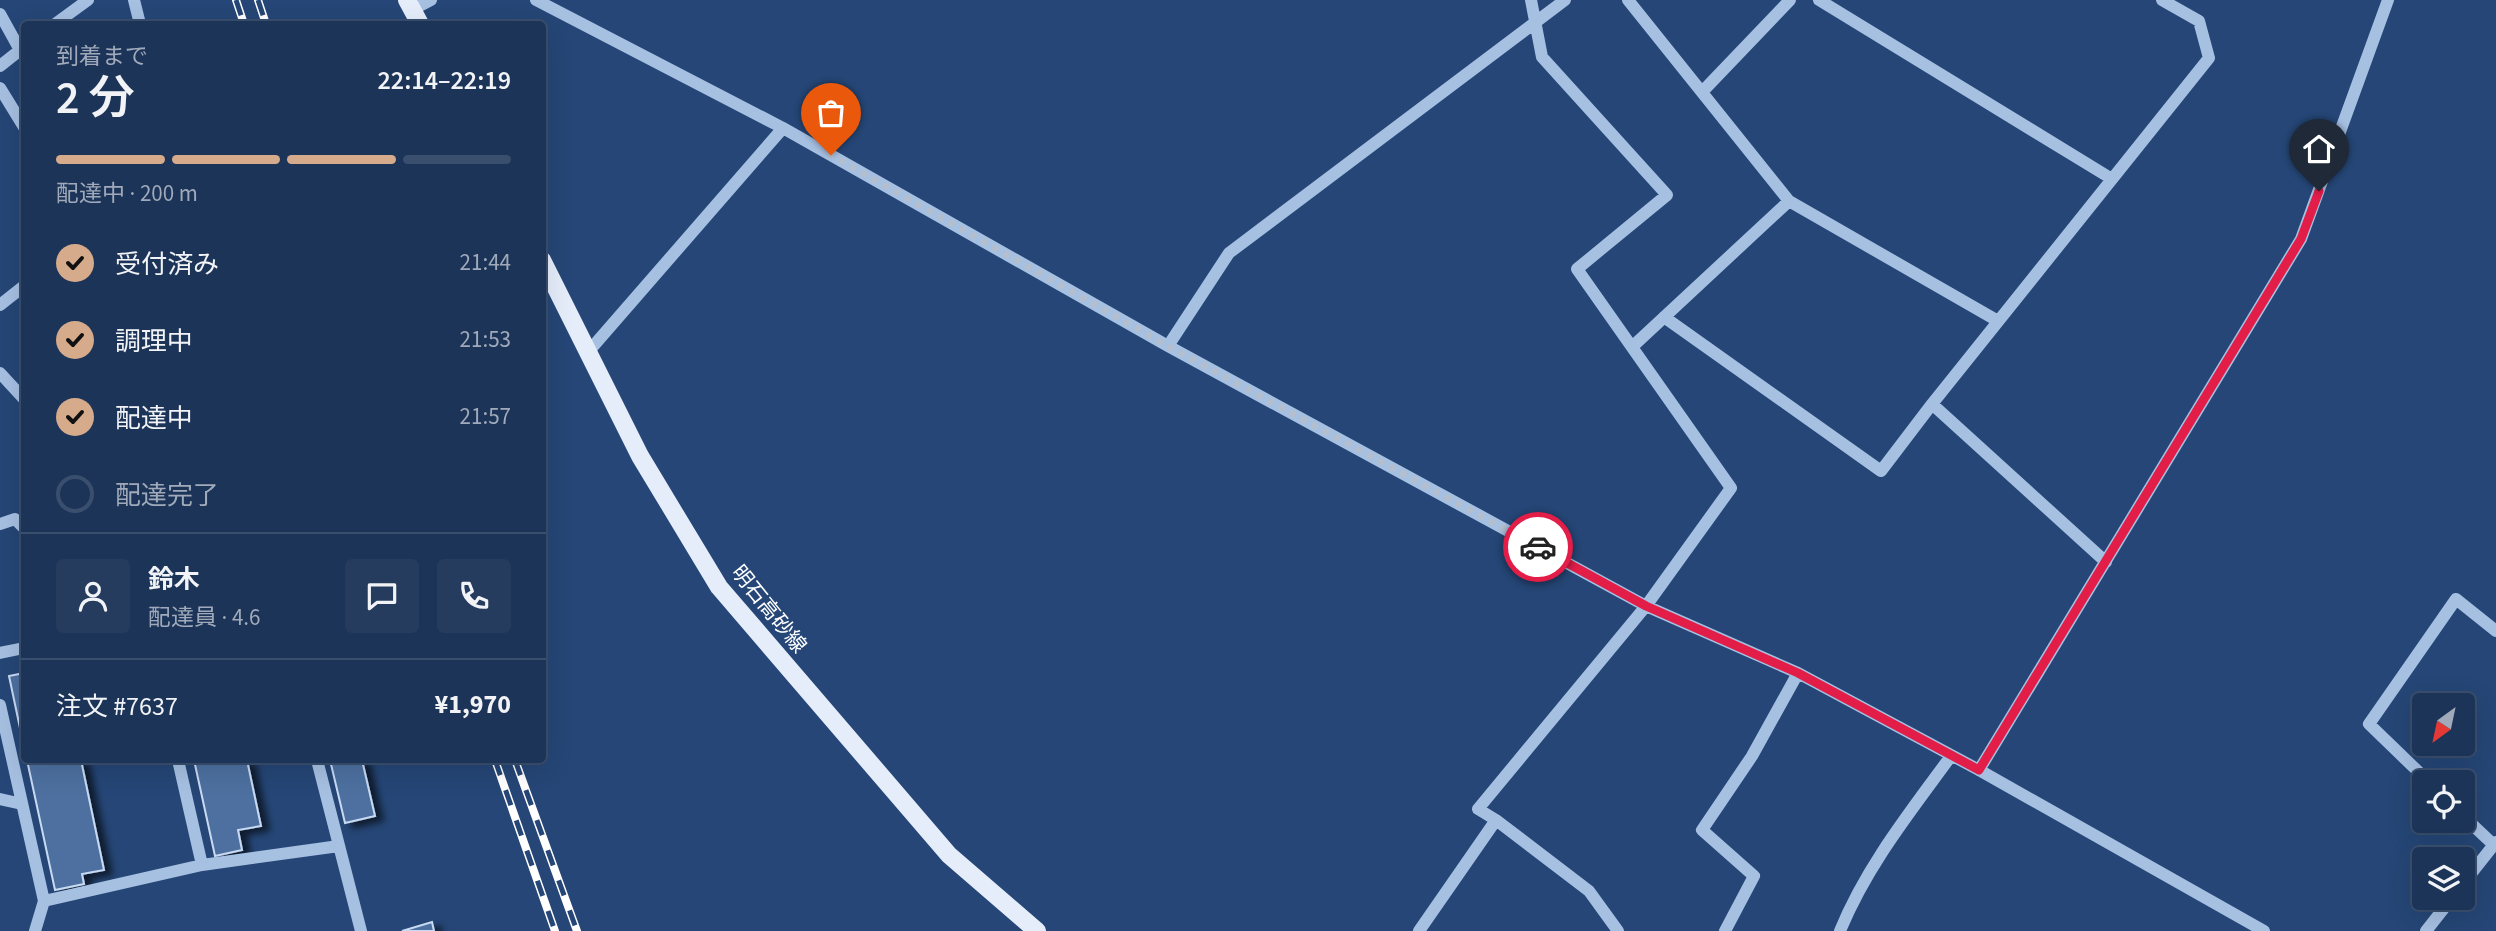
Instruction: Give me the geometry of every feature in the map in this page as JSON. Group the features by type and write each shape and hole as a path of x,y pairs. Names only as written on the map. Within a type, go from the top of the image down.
{"main road":[{"name":"明石高砂線","path":"546,268 640,456 719,587 949,855 1037,931"}],"street":[{"path":"59,21 89,0"},
{"path":"134,0 138,21"},
{"path":"413,11 431,0"},
{"path":"536,0 783,128 1168,346 1646,606 1798,673 1979,770 2264,931"},
{"path":"1531,0 1542,57 1667,195 1577,269 1731,488 1646,606 1478,808 1589,891 1618,931"},
{"path":"1168,346 1229,253 1565,0"},
{"path":"1628,0 1789,201 1998,321"},
{"path":"1702,92 1790,0"},
{"path":"1819,0 2112,179"},
{"path":"1664,317 1881,471 2209,58 2199,21 2162,0"},
{"path":"1979,770 2301,239 2388,0"},
{"path":"0,14 21,47"},
{"path":"0,66 21,50"},
{"path":"0,88 21,122"},
{"path":"589,351 783,128"},
{"path":"1632,347 1789,201"},
{"path":"0,305 21,288"},
{"path":"0,373 21,396"},
{"path":"1932,404 2106,562"},
{"path":"0,524 15,519 21,525"},
{"path":"2417,770 2369,724 2456,599 2496,631"},
{"path":"0,653 21,649"},
{"path":"1725,931 1754,876 1702,831 1752,756 1798,673"},
{"path":"0,705 44,901 36,931"},
{"path":"1840,931 1847,913 1886,845 1951,757"},
{"path":"179,763 202,865"},
{"path":"318,763 361,931"},
{"path":"0,799 22,804"},
{"path":"1419,931 1496,820"},
{"path":"2475,826 2495,844 2475,869"},
{"path":"44,901 202,865 339,846"},
{"path":"2426,931 2443,910"}],"building":[{"path":"21,674 21,733 9,676"},
{"path":"28,763 82,763 104,870 82,874 84,884 55,890"},
{"path":"195,763 248,763 261,826 238,830 242,850 215,856"},
{"path":"331,763 363,763 375,816 345,823"},
{"path":"432,922 434,931 402,931"}],"railway":[{"path":"236,0 243,21"},
{"path":"258,0 265,21"},
{"path":"496,763 555,931"},
{"path":"516,763 577,931"}],"way so far":[{"path":"831,155 1168,346 1538,547"}],"route":[{"path":"1538,547 1646,606 1798,673 1979,770 2301,239 2319,191"}]}
